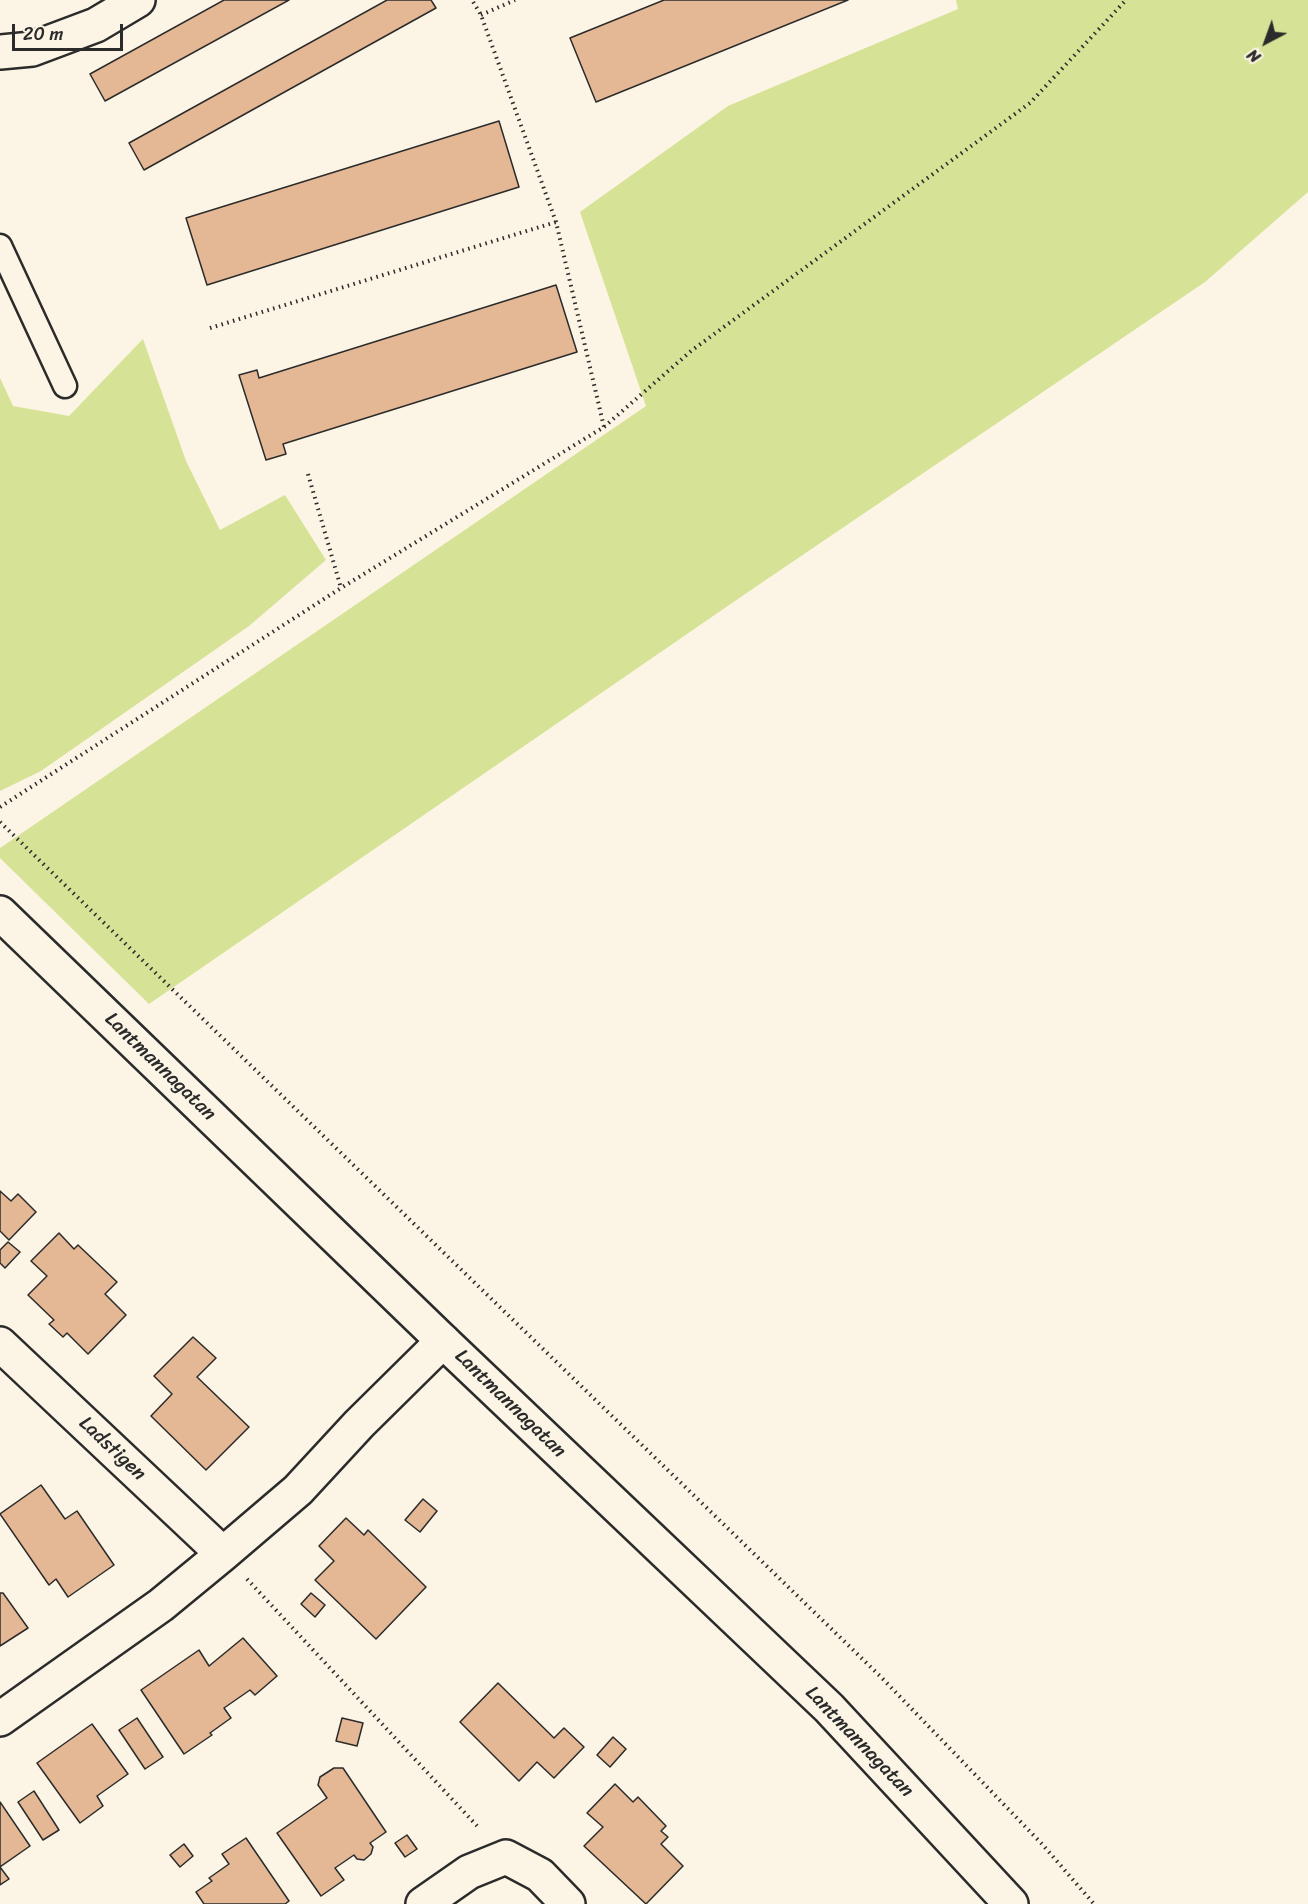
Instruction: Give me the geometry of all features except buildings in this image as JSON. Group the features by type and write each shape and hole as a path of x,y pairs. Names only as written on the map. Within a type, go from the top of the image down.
{"street":[{"path":"0,52 32,49 75,33 96,25 138,0"},
{"name":"Lantmannagatan","path":"0,913 443,1341 829,1708 1011,1904"},
{"path":"0,1719 161,1605 224,1554 298,1490 359,1424 443,1341"},
{"name":"Ladstigen","path":"0,1344 224,1554"},
{"path":"423,1904 469,1872 507,1857 540,1875 568,1904"}],"lane":[{"path":"0,246 65,386"}],"path":[{"path":"472,0 481,15 556,222 604,427"},
{"path":"481,15 515,0"},
{"path":"0,807 341,588 604,427 691,351 1030,103 1126,0"},
{"path":"210,328 556,222"},
{"path":"308,474 341,588"},
{"path":"0,822 881,1677 1042,1844 1094,1904"},
{"path":"224,1554 507,1857"}],"green space":[{"path":"956,0 1308,0 1308,192 1205,282 751,590 149,1004 0,858 0,848 646,406 580,212 728,106 958,9"},
{"path":"143,339 186,461 220,530 285,495 326,560 249,626 41,771 0,791 0,378 13,406 69,416"}]}
